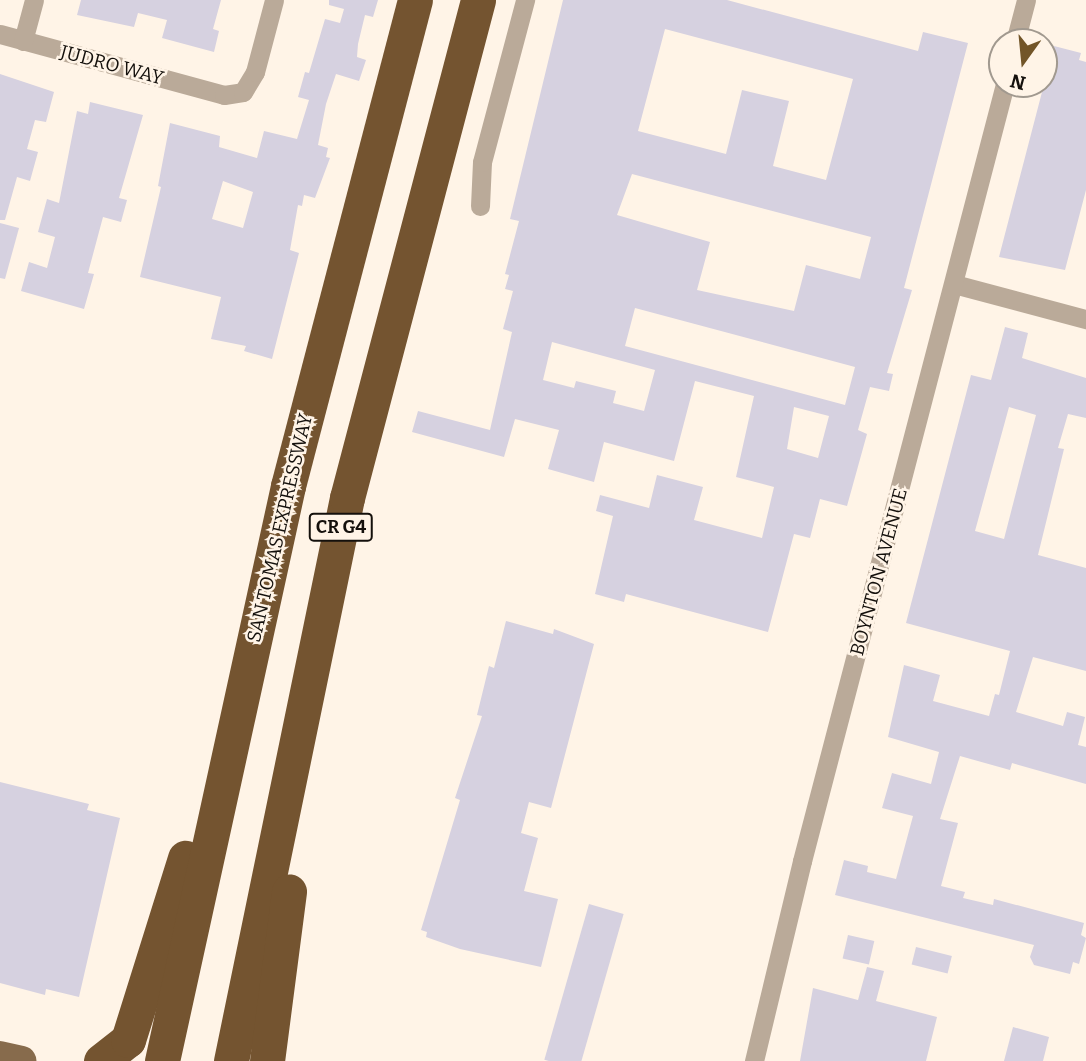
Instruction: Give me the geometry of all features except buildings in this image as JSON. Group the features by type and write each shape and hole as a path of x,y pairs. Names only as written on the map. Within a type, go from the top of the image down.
{"highway":[{"name":"SAN TOMAS EXPRESSWAY","path":"162,1061 288,486 415,0"},
{"name":"CR G4","path":"231,1061 347,498 478,0"},
{"path":"267,1061 290,880 289,785"},
{"path":"101,1061 128,1040 186,855 215,811"}],"main road":[{"path":"0,1056 21,1061"}],"street":[{"path":"23,41 34,0"},
{"name":"JUDRO WAY","path":"0,34 224,95 243,92 256,72 275,0"},
{"path":"480,206 482,162 526,0"},
{"path":"1019,28 1026,0"},
{"name":"BOYNTON AVENUE","path":"754,1061 802,861 1001,98"},
{"path":"954,284 1086,319"}]}
